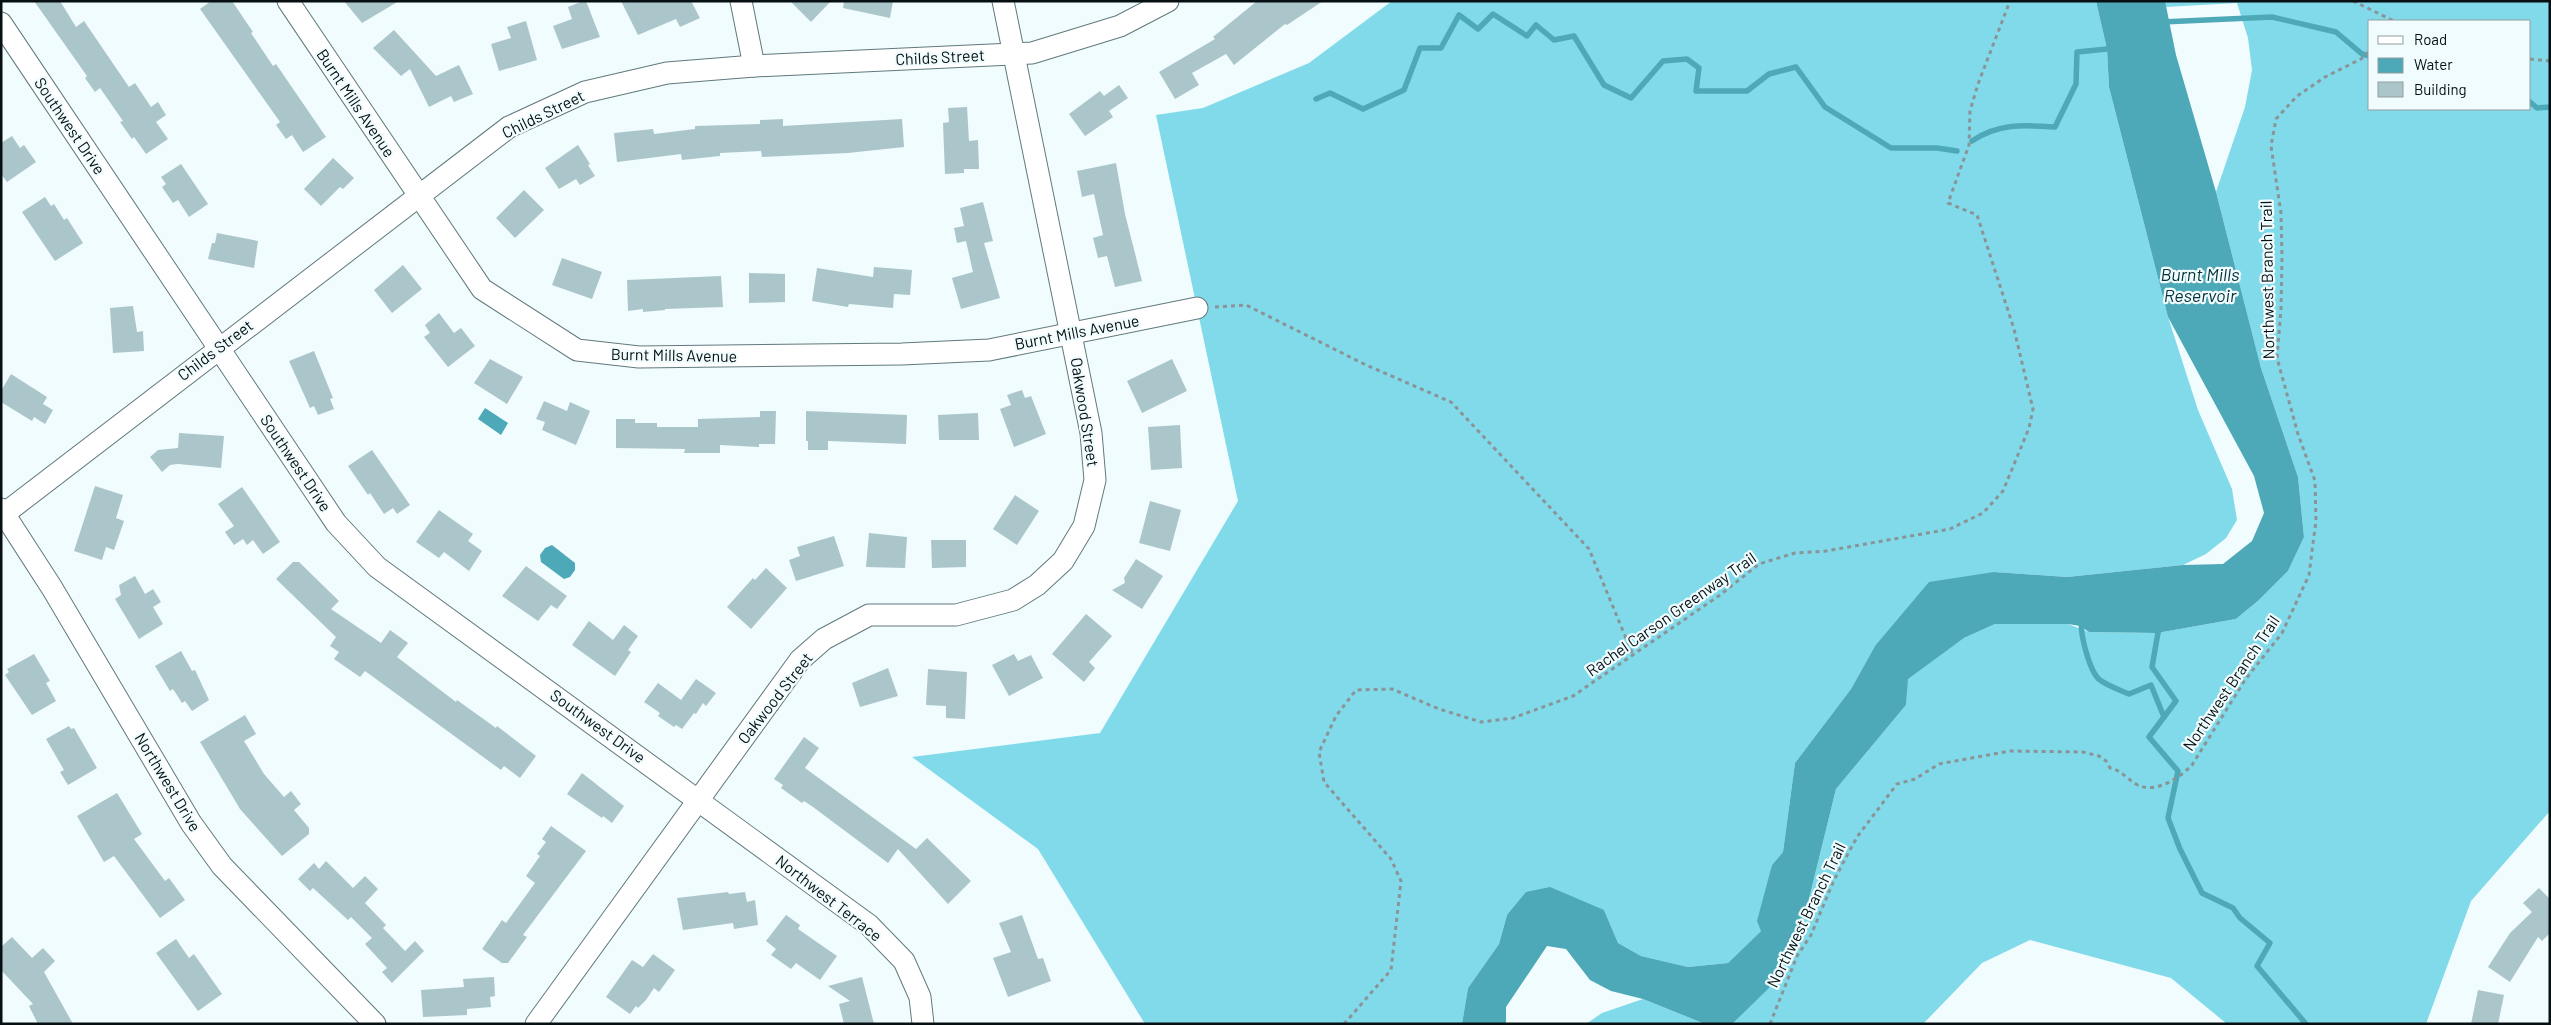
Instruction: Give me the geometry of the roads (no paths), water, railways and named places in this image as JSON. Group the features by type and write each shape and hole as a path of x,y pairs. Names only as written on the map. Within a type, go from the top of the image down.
{"street":[{"name":"Burnt Mills Avenue","path":"288,1 417,196 482,289 577,350 639,357 902,354 989,350 1197,308"},
{"path":"741,1 754,66"},
{"name":"Oakwood Street","path":"536,1024 800,660 824,639 869,615 956,615 1013,600 1037,586 1063,561 1084,526 1095,480 1091,433 1003,1"},
{"name":"Childs Street","path":"2,512 509,126 585,92 668,73 754,66 1032,53 1120,26 1168,1"},
{"name":"Southwest Drive","path":"1,23 336,523 377,567 698,799"},
{"name":"Northwest Drive","path":"2,512 52,588 191,822 222,866 375,1024"},
{"name":"Northwest Terrace","path":"698,799 869,925 904,961 920,997 922,1024"}],"water":[{"name":"Burnt Mills Reservoir","path":"2096,1 2165,1 2176,55 2216,192 2261,368 2298,477 2304,537 2288,571 2259,600 2236,619 2157,633 2089,632 2080,626 2068,624 1995,624 1964,638 1908,679 1906,705 1836,789 1807,907 1769,988 1733,1023 1705,1024 1643,999 1611,991 1590,980 1566,949 1547,946 1506,1007 1506,1024 1462,1024 1468,988 1499,944 1507,915 1526,892 1550,887 1604,910 1618,943 1641,956 1688,967 1728,963 1761,931 1757,921 1772,865 1783,852 1795,763 1851,689 1875,646 1929,582 1994,572 2067,577 2183,565 2223,564 2252,541 2264,513 2254,476 2168,317 2109,87 2107,49"},
{"path":"485,408 508,423 501,435 478,419"},
{"path":"552,545 575,563 575,570 570,577 564,579 541,562 540,555 545,548"}],"waterway":[{"path":"1316,99 1330,93 1363,109 1404,90 1420,48 1441,48 1459,15 1478,29 1493,14 1527,36 1536,25 1554,40 1574,36 1604,85 1631,98 1663,61 1687,59 1699,68 1696,91 1747,91 1769,74 1796,67 1825,107 1891,148 1937,148 1957,151"},
{"path":"2162,22 2272,17 2336,32 2362,54 2368,56"},
{"path":"1972,141 1992,131 2012,126 2055,127 2076,84 2077,52 2107,49 2113,44"},
{"path":"2531,103 2537,108 2550,107"},
{"path":"2082,620 2082,633 2086,652 2096,676 2107,684 2129,694 2151,685 2164,717"},
{"path":"2159,627 2152,667 2176,701 2149,737 2178,771 2168,818 2180,849 2202,893 2233,908 2240,918 2270,943 2257,966 2306,1024"}]}
